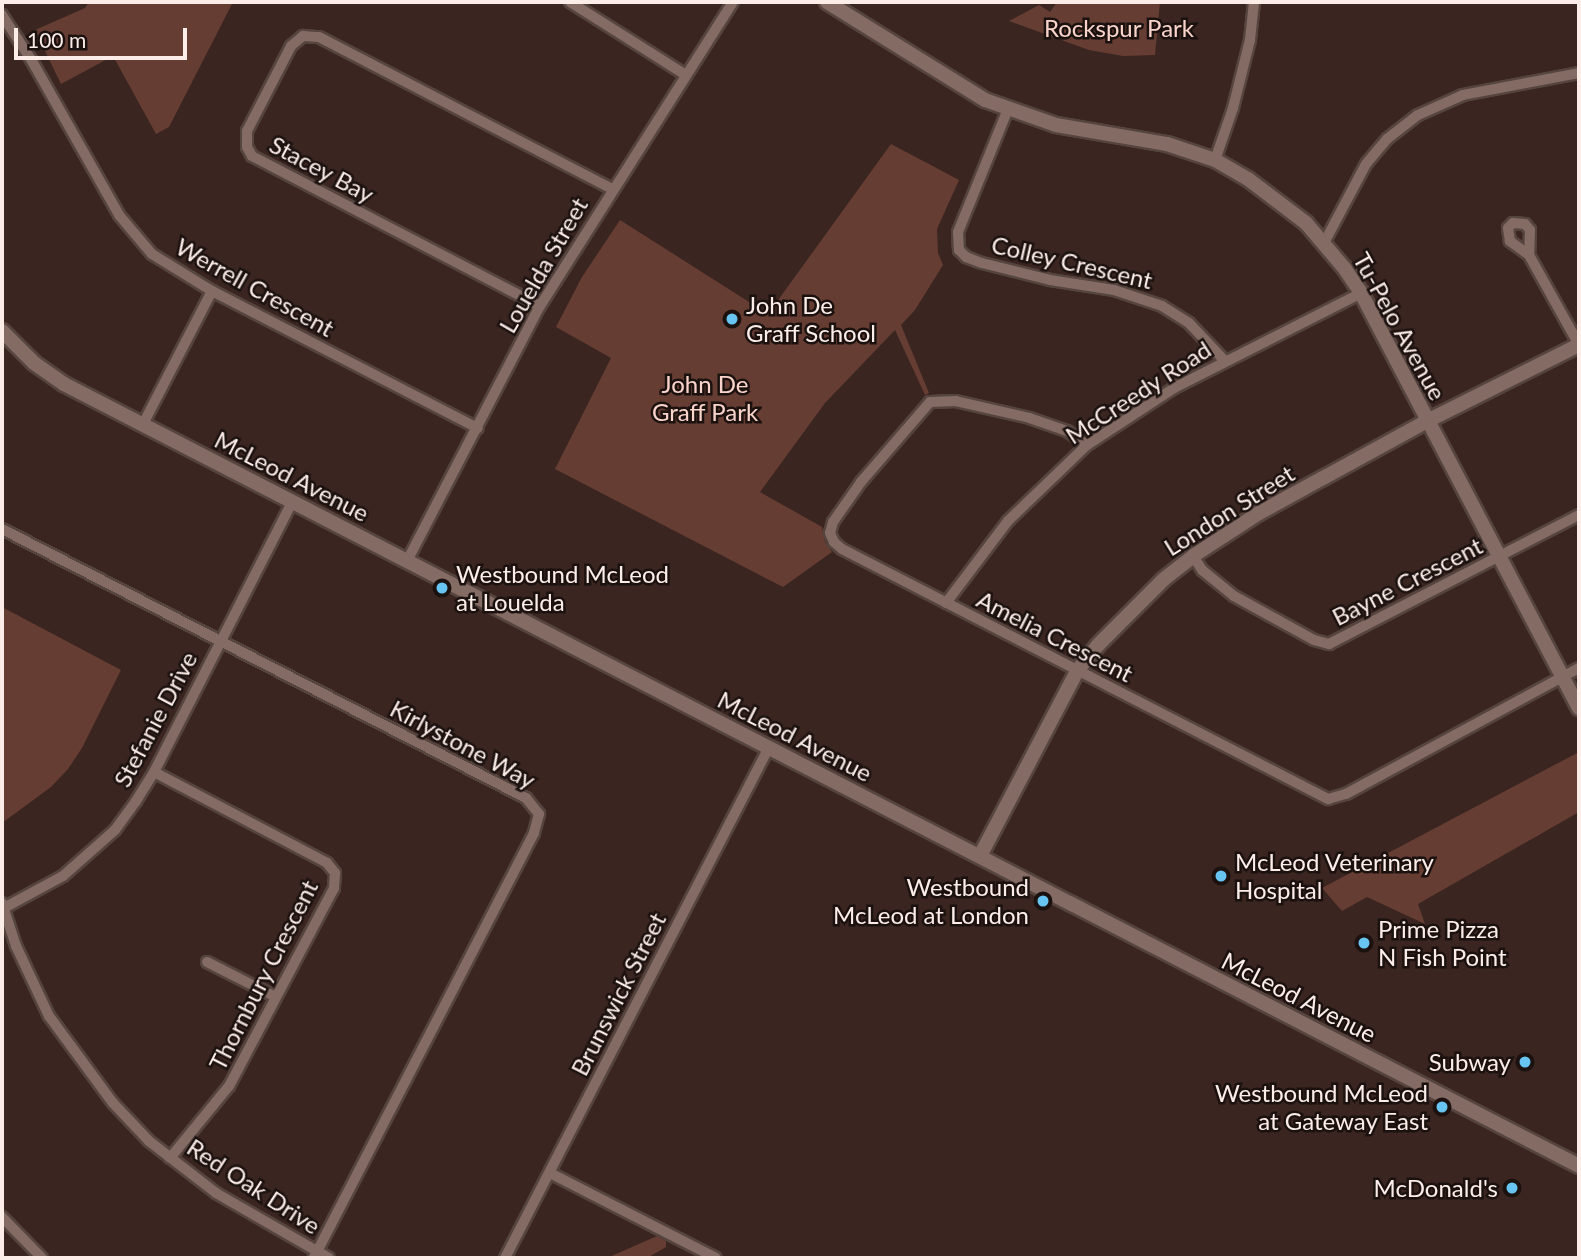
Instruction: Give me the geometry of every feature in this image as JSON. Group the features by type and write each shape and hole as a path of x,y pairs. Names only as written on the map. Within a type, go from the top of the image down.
{"street":[{"path":"570,2 686,75"},
{"name":"Louelda Street","path":"407,561 540,306 733,2"},
{"name":"Tu-Pelo Avenue","path":"827,2 963,88 1008,109 1056,125 1160,142 1214,160 1285,205 1324,243 1361,293 1579,708"},
{"path":"1214,160 1234,108 1250,40 1254,2"},
{"name":"Werrell Crescent","path":"2,15 32,61 113,206 139,243 165,265 212,291 478,428"},
{"name":"Stacey Bay","path":"540,306 252,156 247,147 247,131 291,46 303,36 319,37 612,189"},
{"path":"1324,243 1366,164 1387,139 1418,115 1462,95 1579,73"},
{"name":"Colley Crescent","path":"1008,109 958,232 959,250 966,257 982,263 1050,280 1114,290 1162,306 1189,323 1224,360"},
{"path":"1529,255 1579,345"},
{"path":"143,424 212,291"},
{"name":"McCreedy Road","path":"946,603 1008,521 1087,445 1174,388 1224,360 1361,293"},
{"name":"McLeod Avenue","path":"2,331 49,374 143,424 1579,1166"},
{"name":"London Street","path":"980,856 1077,671 1117,626 1193,556 1259,513 1427,421 1579,345"},
{"name":"Amelia Crescent","path":"1087,445 1067,431 1042,422 956,401 930,402 860,482 832,522 830,533 834,542 842,549 1328,799 1346,794 1562,677"},
{"name":"Stefanie Drive","path":"2,907 63,876 115,830 154,772 292,502"},
{"path":"1501,557 1579,515"},
{"name":"Kirlystone Way","path":"2,529 526,798 539,814 534,833 316,1255"},
{"name":"Bayne Crescent","path":"1193,556 1202,570 1234,596 1314,640 1329,644 1501,557"},
{"path":"1562,677 1579,668"},
{"name":"Brunswick Street","path":"505,1258 768,748"},
{"name":"Thornbury Crescent","path":"154,772 327,863 335,873 334,888 223,1097 170,1158"},
{"name":"Red Oak Drive","path":"2,907 31,980 67,1043 113,1103 170,1158 233,1205 316,1255 330,1258"},
{"path":"207,962 276,997"},
{"path":"550,1173 716,1258"},
{"path":"2,1217 42,1258"}],"green space":[{"path":"89,2 233,2 169,127 156,134 113,56 61,84 35,30 85,8"},
{"name":"Rockspur Park","path":"1057,2 1160,2 1155,55 1123,56 1089,50 1009,21 1039,5 1050,12"},
{"name":"John De Graff Park","path":"891,144 959,180 937,229 938,253 943,265 915,310 901,325 929,393 925,395 895,330 825,403 760,492 822,527 825,542 832,552 783,587 555,469 611,358 556,327 582,277 620,220 768,314"},
{"path":"2,607 121,670 82,748 68,769 51,787 2,823"},
{"path":"1579,752 1579,812 1418,904 1425,924 1367,897 1342,911 1322,888"},
{"path":"657,1236 666,1241 666,1247 647,1258 607,1258"}],"place":[{"name":"John De Graff School","path":"732,319"},
{"name":"Westbound McLeod at Louelda","path":"442,588"},
{"name":"McLeod Veterinary Hospital","path":"1221,876"},
{"name":"Westbound McLeod at London","path":"1043,901"},
{"name":"Prime Pizza N Fish Point","path":"1364,943"},
{"name":"Subway","path":"1525,1062"},
{"name":"Westbound McLeod at Gateway East","path":"1442,1107"},
{"name":"McDonald's","path":"1512,1188"}]}
